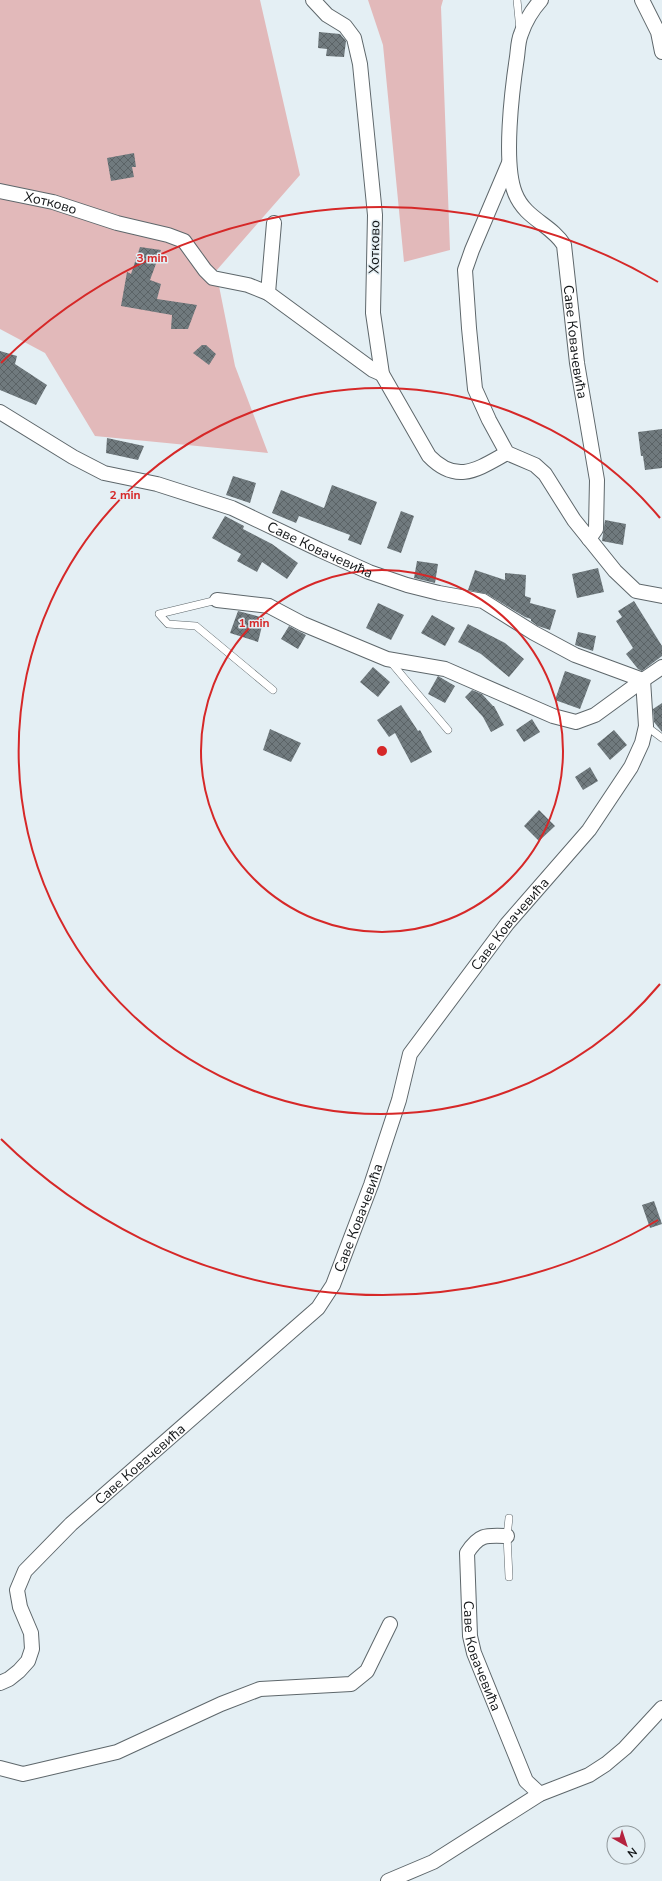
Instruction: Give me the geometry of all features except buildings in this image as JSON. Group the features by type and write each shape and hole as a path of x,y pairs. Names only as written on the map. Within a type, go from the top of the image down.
{"street":[{"name":"Хотково","path":"313,0 327,15 345,26 354,38 360,64 375,215 373,313 382,374"},
{"name":"Саве Ковачевића","path":"541,0 536,6 520,35 512,91 509,163 514,193 525,211 559,237 564,245 577,363 597,480 596,529 589,539"},
{"path":"642,0 658,32 662,52"},
{"name":"Саве Ковачевића","path":"507,453 488,420 476,390 469,328 465,270 509,163"},
{"name":"Хотково","path":"0,191 53,202 117,223 184,241 214,278 248,285 268,293 373,370 382,374"},
{"path":"268,293 274,223"},
{"path":"382,374 429,456 439,466 452,472 477,470 507,453 534,465 545,474 574,520 615,571 636,591 662,596"},
{"name":"Саве Ковачевића","path":"0,412 73,458 104,473 157,484 232,508 369,572 407,585 439,593 483,600 534,633 575,655 643,680 646,726 642,743 631,767 589,830 507,924 410,1054 399,1100 371,1185 333,1285 318,1308 71,1524 25,1571 17,1590 20,1607 31,1633 32,1649 28,1661 19,1671 9,1679 0,1683"},
{"path":"217,600 268,606 303,624 387,659 445,669 553,716 576,722 595,715 662,667"},
{"name":"Саве Ковачевића","path":"507,1536 490,1535 481,1537 467,1552 470,1636 474,1653 526,1781 540,1794"},
{"path":"0,1768 23,1774 117,1752 221,1704 260,1689 351,1684 368,1671 390,1624"},
{"path":"388,1881 433,1862 540,1794 589,1775 606,1764 625,1748 662,1708"}],"lane":[{"name":"Саве Ковачевића","path":"517,0 520,35"},
{"path":"217,600 159,614 168,624 196,626 273,690"},
{"path":"387,659 448,730"},
{"path":"646,726 662,738"},
{"path":"509,1518 507,1536 509,1577"}],"shaded area":[{"path":"0,0 260,0 300,175 216,271 235,366 268,453 95,436 45,353 0,329"},
{"path":"368,0 443,0 441,7 450,250 404,262 383,45"}]}
